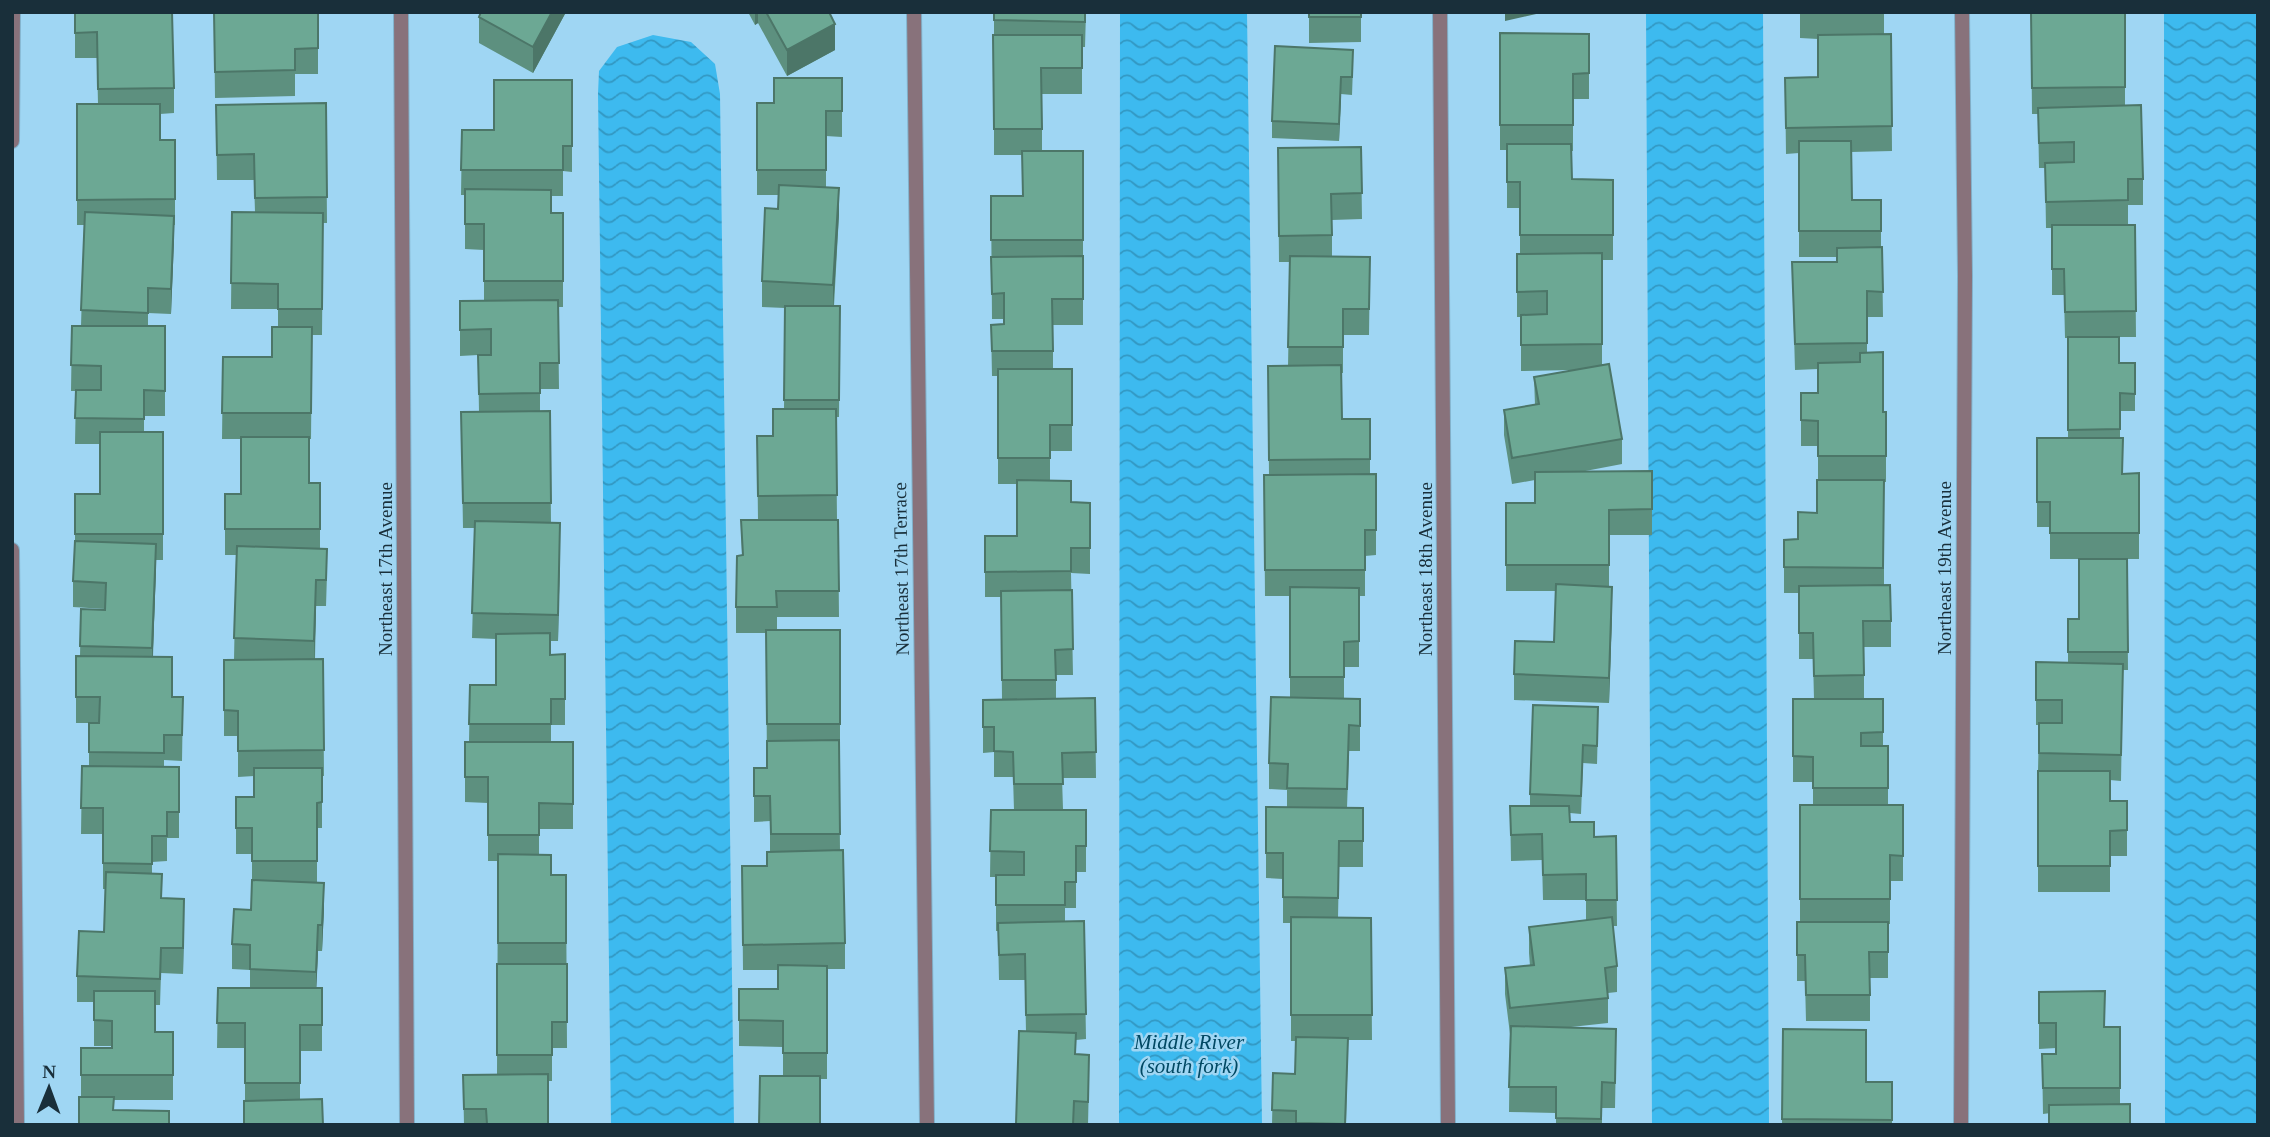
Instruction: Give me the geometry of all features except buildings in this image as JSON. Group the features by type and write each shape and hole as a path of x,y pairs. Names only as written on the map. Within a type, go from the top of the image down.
{"street":[{"path":"12,141 13,12"},
{"name":"Northeast 17th Avenue","path":"401,12 407,1125"},
{"name":"Northeast 17th Terrace","path":"914,12 927,1125"},
{"name":"Northeast 18th Avenue","path":"1440,12 1448,1125"},
{"name":"Northeast 19th Avenue","path":"1961,1125 1965,276 1962,12"},
{"path":"12,550 17,1125"}],"water":[{"name":"Middle River (south fork)","path":"1120,12 1247,12 1262,1125 1119,1125"},
{"path":"1646,12 1763,12 1769,1125 1652,1125"},
{"path":"2164,12 2258,12 2258,1125 2165,1125"},
{"path":"653,35 691,42 715,64 720,94 734,1125 611,1125 598,94 599,71 617,47"}]}
